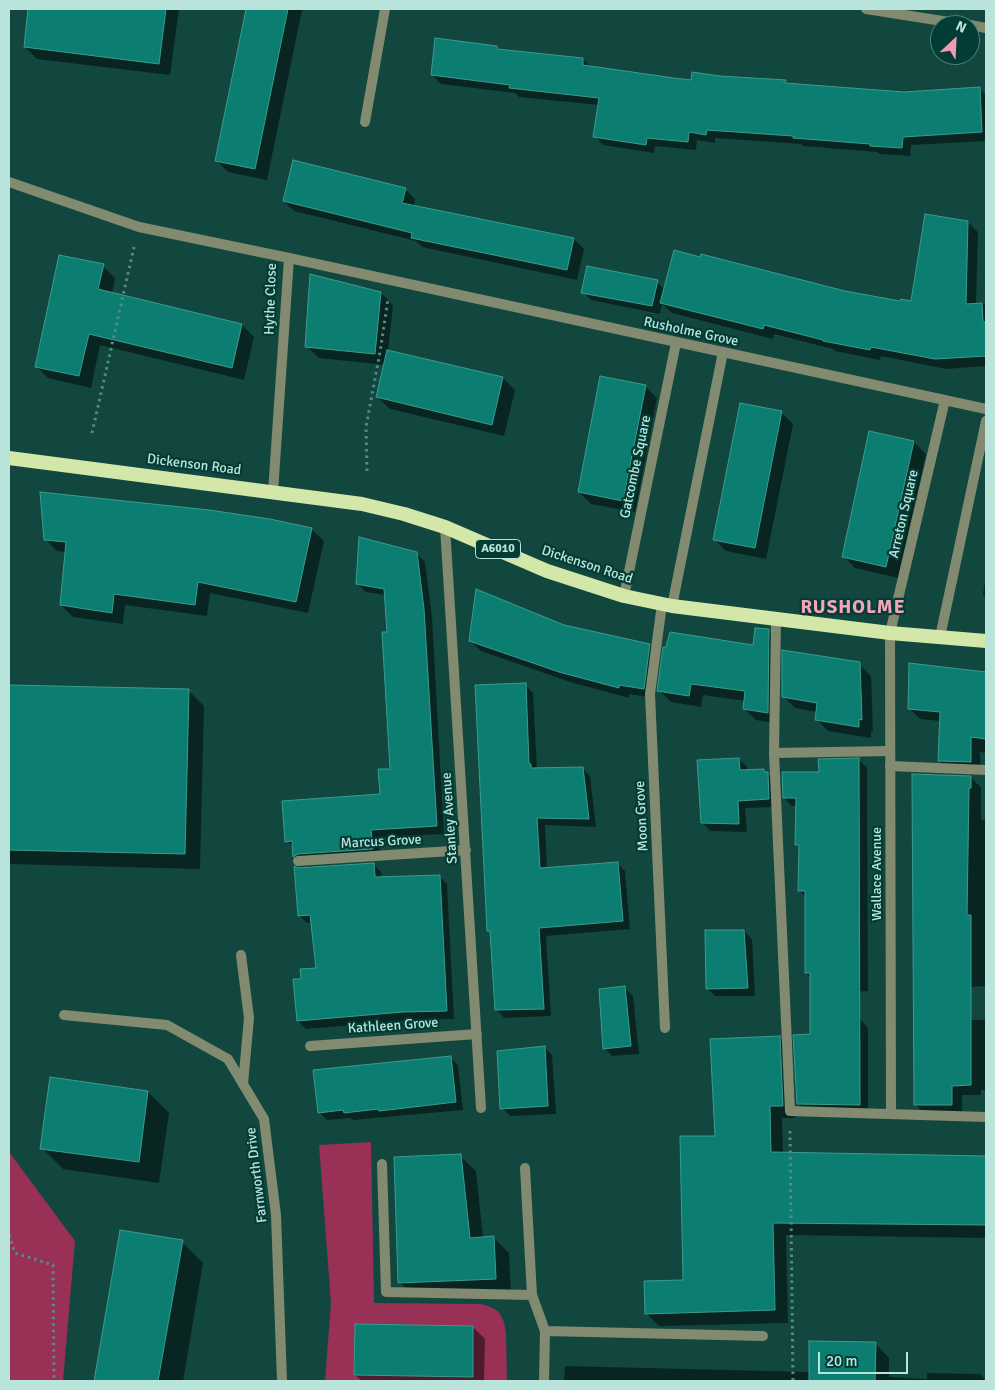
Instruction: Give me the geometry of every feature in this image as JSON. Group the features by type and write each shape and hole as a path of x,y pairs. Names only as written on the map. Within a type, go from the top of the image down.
{"highway":[{"name":"Dickenson Road","path":"9,458 362,504 445,526 547,571 624,596 667,605 890,633 986,641"}],"street":[{"path":"365,122 384,9"},
{"path":"866,9 930,19"},
{"name":"Hythe Close","path":"9,182 139,227 289,258 273,492"},
{"name":"Rusholme Grove","path":"289,258 986,409"},
{"name":"Gatcombe Square","path":"624,596 676,343"},
{"path":"667,605 723,352"},
{"name":"Arreton Square","path":"890,633 945,400"},
{"path":"940,637 986,421"},
{"name":"Stanley Avenue","path":"445,526 481,1108"},
{"name":"Moon Grove","path":"665,1028 650,694 667,605"},
{"path":"776,618 774,753 790,1111 986,1117"},
{"name":"Wallace Avenue","path":"890,633 891,1114"},
{"path":"774,753 890,752"},
{"path":"890,766 986,770"},
{"name":"Marcus Grove","path":"298,860 466,850"},
{"path":"241,955 249,1018 243,1084"},
{"name":"Farnworth Drive","path":"64,1015 167,1025 228,1059 264,1119 276,1216 282,1381"},
{"name":"Kathleen Grove","path":"310,1046 477,1034"},
{"path":"382,1164 386,1292 532,1295"},
{"path":"525,1168 532,1295 545,1331 544,1381"},
{"path":"545,1331 763,1336"}],"path":[{"path":"92,434 139,227"},
{"path":"367,471 366,427 380,352 390,281"},
{"path":"790,1111 793,1381"},
{"path":"9,1235 15,1253 53,1265 54,1381"}],"shaded area":[{"path":"371,1142 374,1303 481,1304 491,1307 499,1312 504,1322 507,1381 325,1381 331,1303 319,1145","holes":["355,1324 473,1326 473,1377 354,1375"]},
{"path":"9,1152 75,1241 63,1381 9,1381"}],"building":[{"path":"28,9 166,9 159,64 24,47"},
{"path":"246,9 288,9 255,169 215,161"},
{"path":"435,38 497,46 497,49 583,58 583,65 691,80 692,72 720,76 786,80 785,83 904,92 980,87 982,132 903,137 902,148 793,138 793,136 707,130 706,135 689,132 688,142 647,138 646,145 593,137 599,98 509,88 510,85 431,75"},
{"path":"293,160 406,188 402,203 574,238 567,270 411,238 412,233 283,201"},
{"path":"925,214 968,221 966,304 982,303 983,322 986,322 986,356 935,359 871,347 870,350 823,341 764,325 763,329 660,303 674,250 700,257 701,254 845,291 900,301 901,299 911,301"},
{"path":"59,255 104,264 98,289 242,324 232,368 89,334 79,376 35,367"},
{"path":"587,266 658,280 652,306 581,293"},
{"path":"310,274 381,292 375,354 305,347"},
{"path":"387,350 503,377 492,425 376,397"},
{"path":"600,376 646,385 623,501 578,492"},
{"path":"740,403 782,411 755,548 713,540"},
{"path":"869,431 914,441 886,567 842,557"},
{"path":"40,492 209,510 270,519 312,528 296,602 198,582 195,605 114,594 112,613 60,605 66,542 44,540"},
{"path":"359,537 417,552 424,609 437,826 371,830 373,849 298,854 293,857 292,841 285,842 282,801 380,794 378,769 390,769 382,632 387,632 384,589 356,584"},
{"path":"476,589 564,625 650,644 644,689 619,685 619,688 559,672 469,641"},
{"path":"755,628 769,629 768,713 743,709 745,691 691,684 689,696 657,691 663,647 666,647 670,632 753,645"},
{"path":"782,650 860,662 862,720 859,719 859,727 815,720 817,703 782,697"},
{"path":"909,663 986,672 986,739 971,737 971,762 938,761 940,712 908,709"},
{"path":"526,683 529,764 531,764 531,768 583,767 589,819 537,818 540,868 618,862 623,921 539,928 544,1009 495,1010 490,931 487,931 475,685"},
{"path":"9,685 189,689 185,854 9,850"},
{"path":"739,758 740,770 764,769 764,772 768,772 769,799 738,801 739,824 701,823 697,760"},
{"path":"859,758 860,1105 797,1104 793,1035 810,1034 810,973 805,973 805,891 798,891 799,845 795,845 796,798 783,798 782,772 819,772 818,759"},
{"path":"912,774 971,776 971,788 969,788 967,915 971,915 971,1085 952,1086 952,1105 914,1105"},
{"path":"374,863 375,877 440,875 447,1011 403,1012 297,1021 293,979 301,979 300,969 316,968 310,915 298,916 294,866 298,868"},
{"path":"705,930 744,930 748,988 706,989"},
{"path":"625,986 631,1046 603,1049 599,989"},
{"path":"780,1036 783,1106 770,1106 771,1152 986,1156 986,1225 773,1223 775,1310 645,1314 644,1281 683,1280 680,1136 715,1136 710,1039"},
{"path":"545,1046 548,1106 500,1109 497,1051"},
{"path":"451,1056 456,1102 379,1111 378,1109 344,1113 343,1110 318,1113 313,1070"},
{"path":"50,1077 148,1091 139,1162 40,1149"},
{"path":"461,1154 470,1238 494,1236 496,1279 398,1283 394,1157"},
{"path":"120,1230 183,1240 158,1381 94,1381"},
{"path":"355,1324 473,1326 473,1377 354,1375"},
{"path":"809,1341 876,1342 875,1381 809,1381"}],"district":[{"name":"RUSHOLME","path":"853,608"}]}
